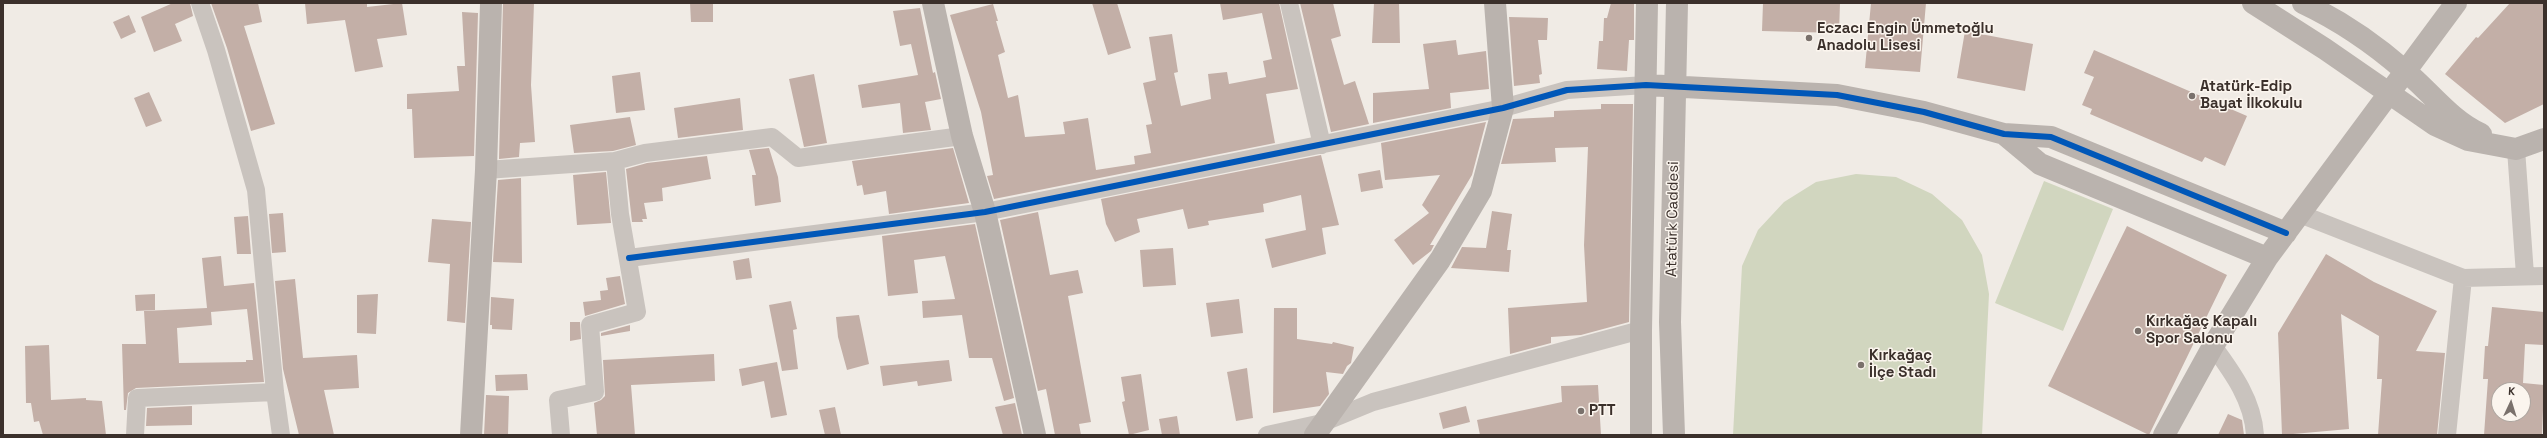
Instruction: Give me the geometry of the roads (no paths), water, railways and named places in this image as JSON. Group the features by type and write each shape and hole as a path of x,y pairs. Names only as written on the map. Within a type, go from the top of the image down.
{"street":[{"path":"200,3 216,50 256,190 275,392 281,435"},
{"path":"471,435 486,170 492,3"},
{"path":"933,3 962,136 985,212 1034,435"},
{"path":"1289,3 1322,145"},
{"path":"1321,431 1440,260 1481,191 1503,108 1495,3"},
{"name":"Atatürk Caddesi","path":"1641,435 1641,330 1647,3"},
{"name":"Atatürk Caddesi","path":"1674,435 1670,322 1677,3"},
{"path":"2253,3 2390,92 2435,125 2468,140 2516,149 2544,139"},
{"path":"2302,3 2324,13 2372,44 2406,71 2436,102 2470,129 2516,149"},
{"path":"2164,435 2213,346 2267,258 2456,3"},
{"path":"628,258 985,212 1503,108 1567,90 1646,85 1837,95 1924,112 2004,134 2051,137 2286,233"},
{"path":"2004,134 2040,164 2267,258"},
{"path":"486,170 615,161 645,153 772,137 798,158 962,136"},
{"path":"2516,149 2525,275"},
{"path":"561,435 558,400 595,392 590,325 637,312 620,214 615,161"},
{"path":"2300,214 2463,278 2525,275 2544,276"},
{"path":"2447,435 2463,278"},
{"path":"1267,435 1321,431 1373,402 1641,330"},
{"path":"2213,346 2237,378 2254,420 2255,435"},
{"path":"135,435 136,398 275,392"}],"place":[{"name":"Eczacı Engin Ümmetoğlu Anadolu Lisesi","path":"1809,38"},
{"name":"Atatürk-Edip Bayat İlkokulu","path":"2192,96"},
{"name":"Kırkağaç Kapalı Spor Salonu","path":"2138,331"},
{"name":"Kırkağaç İlçe Stadı","path":"1861,365"},
{"name":"PTT","path":"1581,411"}]}
